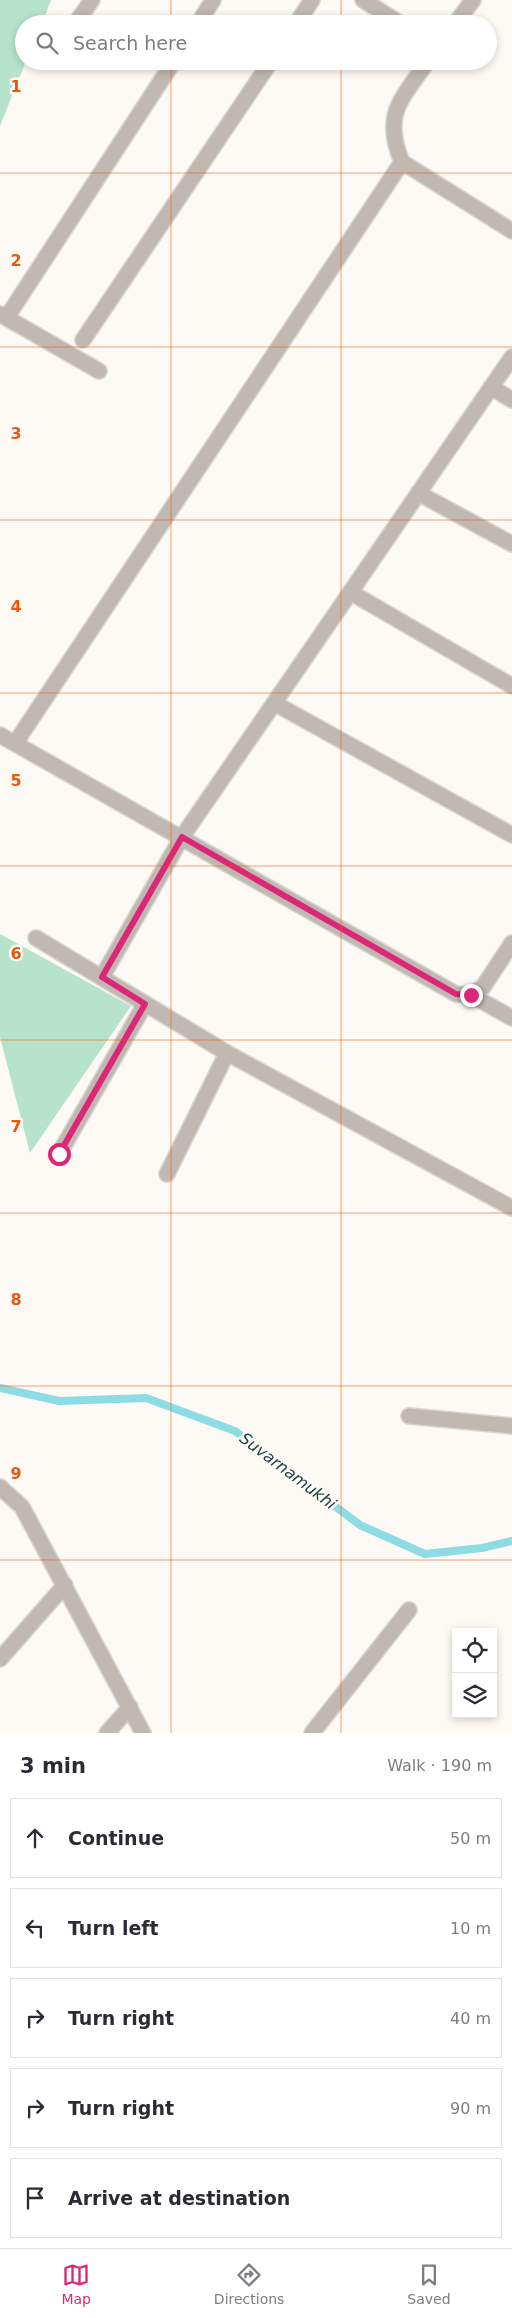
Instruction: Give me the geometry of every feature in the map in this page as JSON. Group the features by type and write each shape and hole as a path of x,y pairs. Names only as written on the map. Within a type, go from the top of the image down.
{"street":[{"path":"81,15 92,0"},
{"path":"204,15 213,0"},
{"path":"302,15 312,0"},
{"path":"363,0 387,15"},
{"path":"462,15 473,0"},
{"path":"99,370 3,315 168,70"},
{"path":"83,340 265,70"},
{"path":"422,70 397,106 392,127 394,144 402,162 512,231"},
{"path":"16,742 402,162"},
{"path":"102,977 182,837 512,357"},
{"path":"491,387 512,400"},
{"path":"418,493 512,544"},
{"path":"350,592 512,686"},
{"path":"274,703 512,835"},
{"path":"0,735 16,742 456,994 471,995 512,1018"},
{"path":"36,938 227,1053 512,1208"},
{"path":"471,995 483,986 512,943"},
{"path":"59,1154 145,1004"},
{"path":"166,1174 227,1053"},
{"path":"409,1416 512,1426"},
{"path":"0,1487 22,1507 66,1586 143,1733"},
{"path":"0,1659 66,1586"},
{"path":"312,1733 409,1610"},
{"path":"107,1733 130,1707"}],"green space":[{"path":"0,0 51,0 45,15 15,15 15,70 22,70 0,126"},
{"path":"0,934 131,1006 30,1153 0,1037"}],"waterway":[{"name":"Suvarnamukhi","path":"0,1388 59,1401 146,1398 235,1431 360,1525 425,1554 482,1548 512,1541"}],"route":[{"path":"59,1154 145,1004 102,977 182,837 456,994 471,995"}]}
